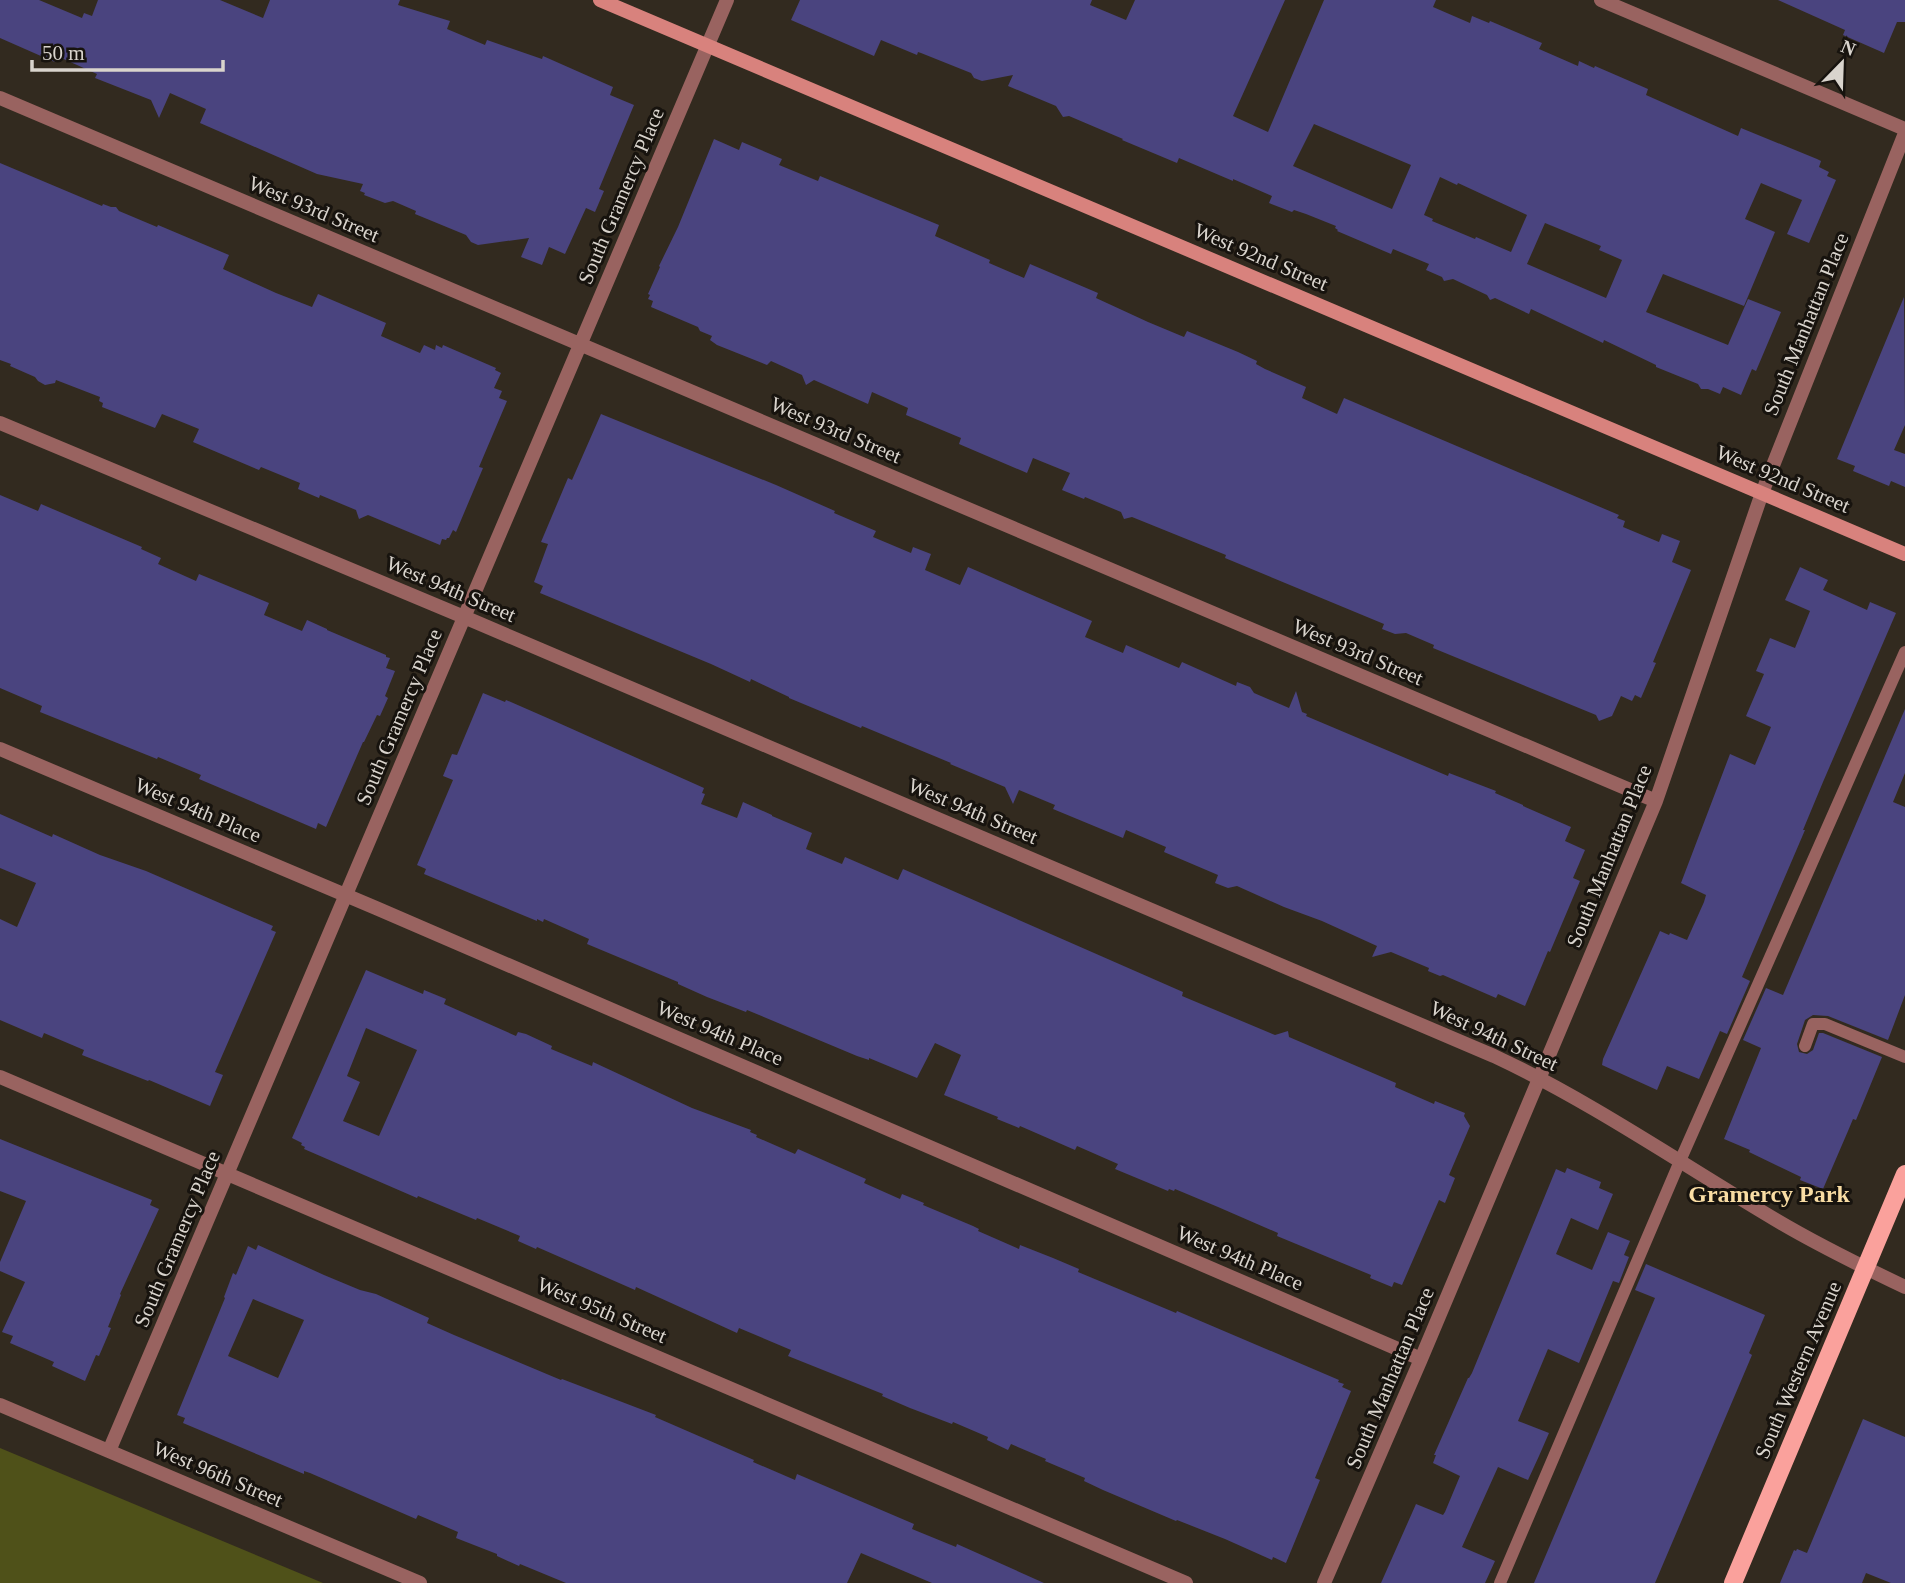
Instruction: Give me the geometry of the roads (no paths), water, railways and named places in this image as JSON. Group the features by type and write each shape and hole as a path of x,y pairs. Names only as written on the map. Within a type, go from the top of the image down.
{"main road":[{"name":"South Western Avenue","path":"1733,1583 1905,1174"}],"street":[{"name":"West 92nd Street","path":"600,0 1905,554"},
{"name":"South Gramercy Place","path":"110,1451 727,0"},
{"path":"1601,0 1905,131"},
{"name":"West 93rd Street","path":"0,98 1656,801"},
{"name":"South Manhattan Place","path":"1324,1583 1656,801 1762,493 1905,131"},
{"name":"West 94th Street","path":"0,424 464,617 1494,1056 1540,1078 1779,1222 1905,1287"},
{"name":"West 94th Place","path":"0,749 346,895 1421,1359"},
{"name":"West 95th Street","path":"0,1077 1186,1583"},
{"name":"West 96th Street","path":"0,1405 420,1583"}],"lane":[{"path":"1500,1583 1680,1161 1905,652"},
{"path":"1805,1046 1813,1024 1825,1024 1905,1057"}],"district":[{"name":"Gramercy Park","path":"1769,1194"}]}
